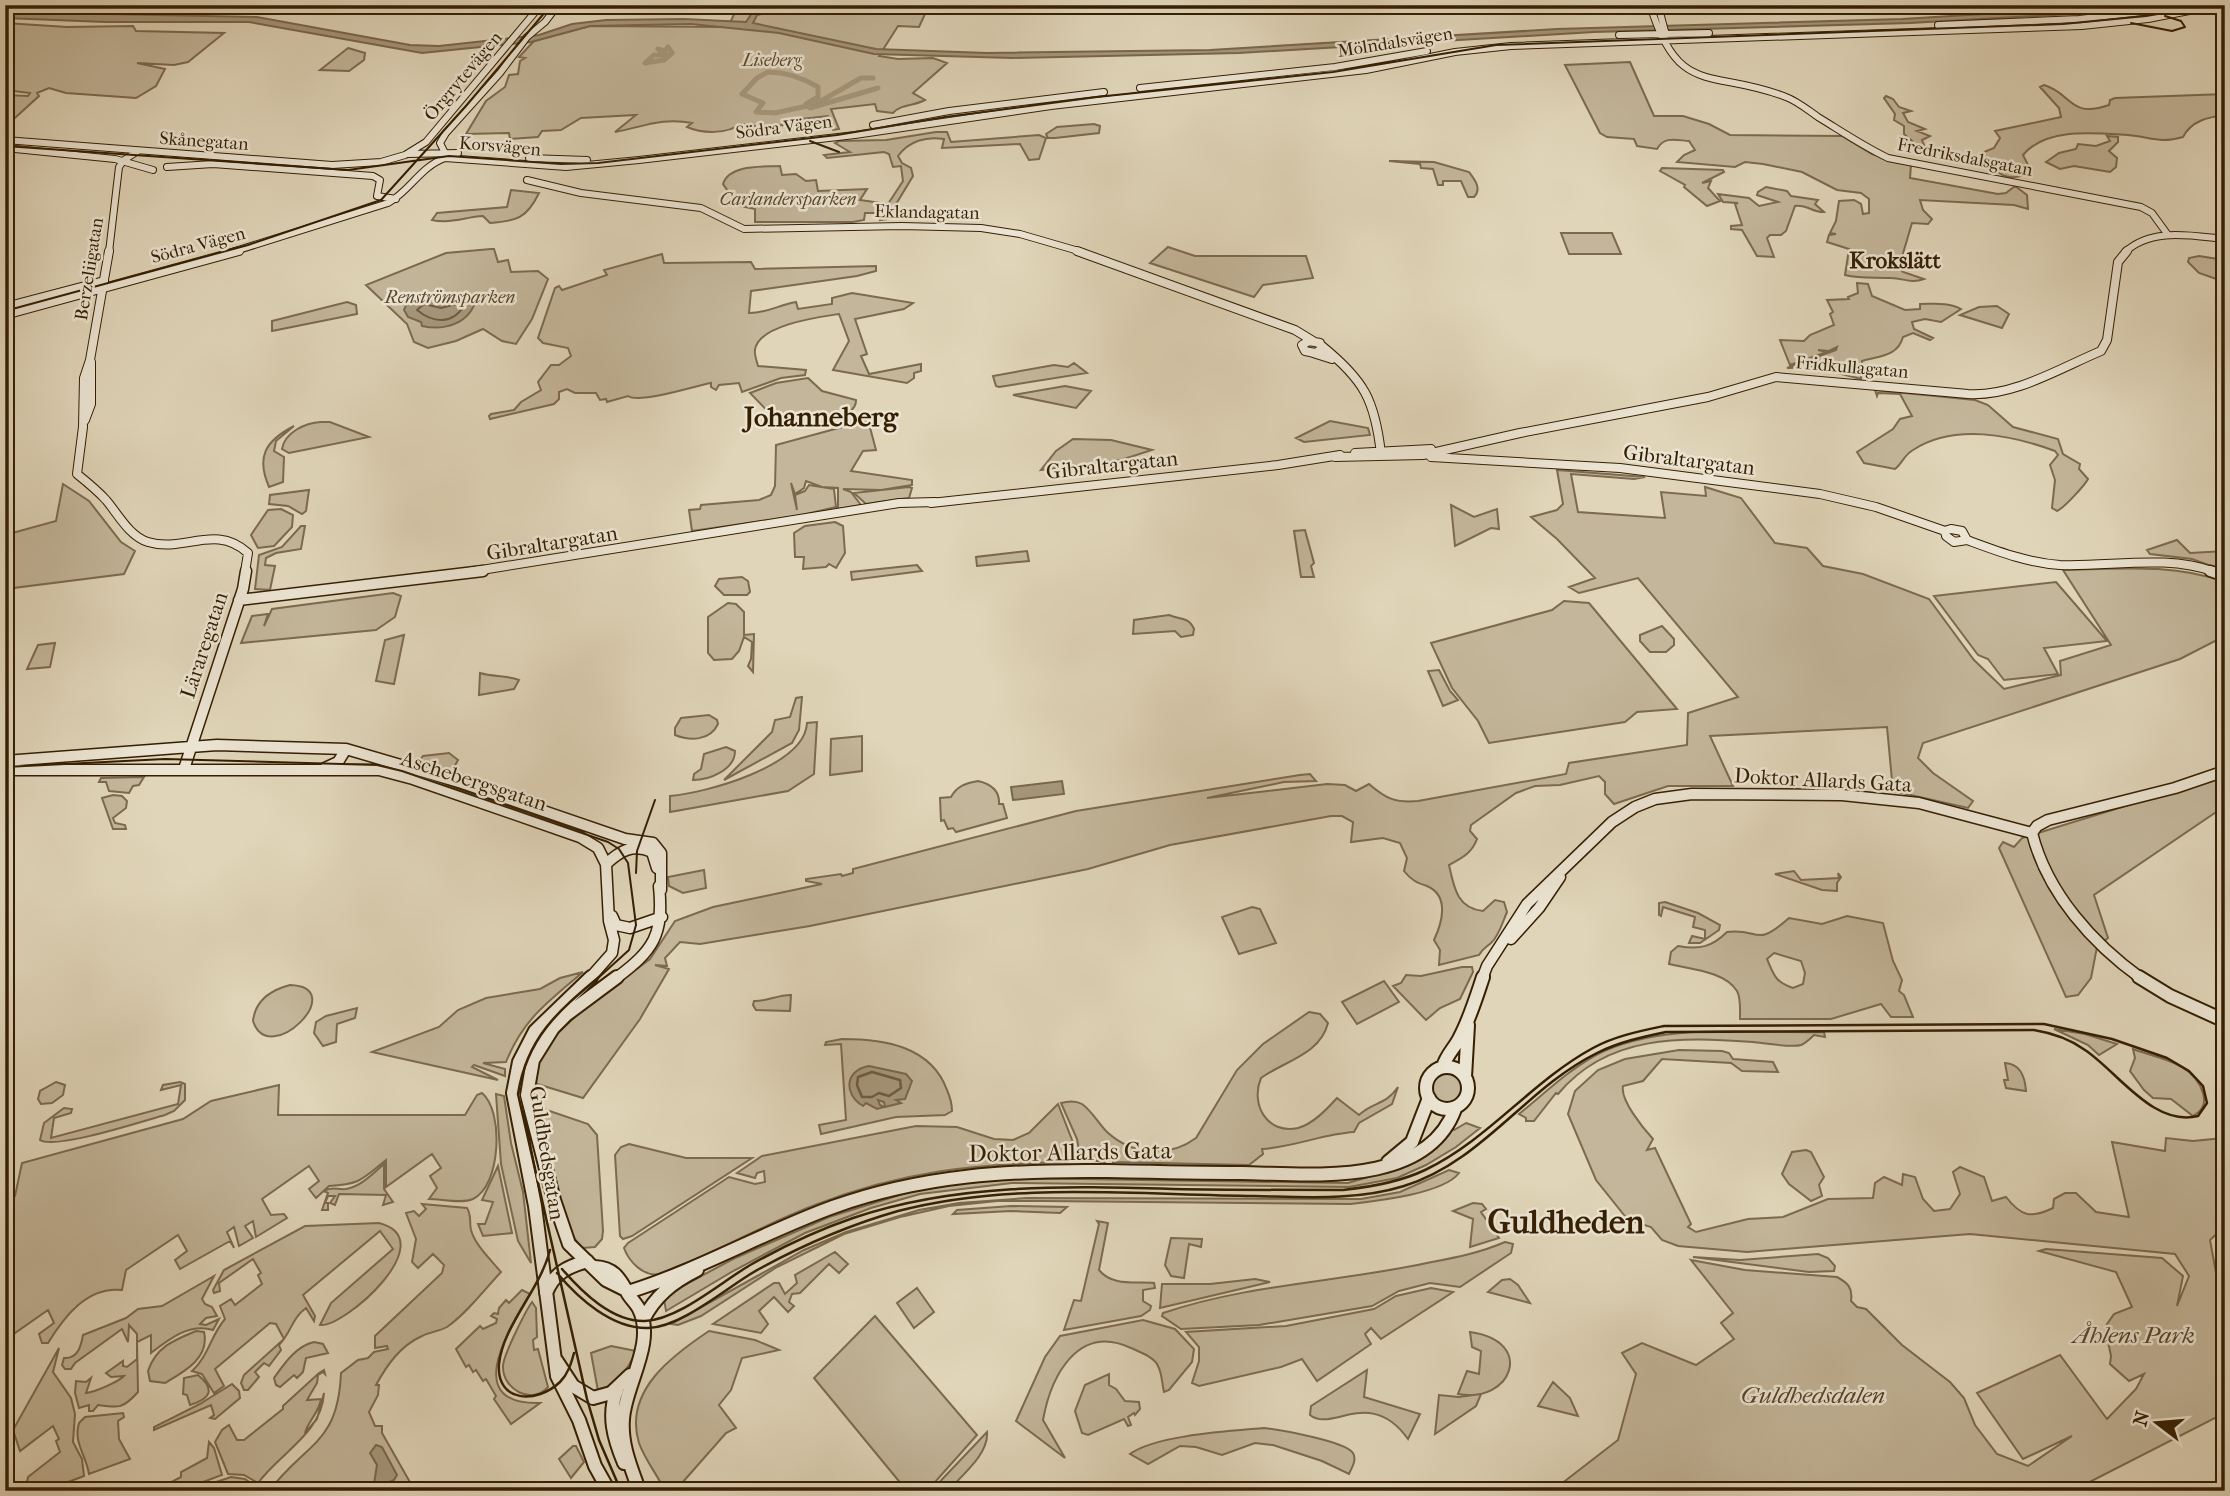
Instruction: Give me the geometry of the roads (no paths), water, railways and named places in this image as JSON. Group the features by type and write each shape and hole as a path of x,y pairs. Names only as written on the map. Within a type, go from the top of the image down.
{"street":[{"name":"Örgrytevägen","path":"403,155 428,139 541,5"},
{"name":"Örgrytevägen","path":"444,151 440,143 446,133 499,74 520,44 543,24 558,5"},
{"path":"1650,5 1660,30"},
{"path":"1658,5 1660,30"},
{"name":"Mölndalsvägen","path":"949,111 1335,66 1485,43 1660,30 1918,26 2079,19 2188,5"},
{"name":"Mölndalsvägen","path":"956,119 1127,96 1366,70 1483,48 1576,42 1666,42 2069,27 2148,19 2220,5"},
{"name":"Fredriksdalsgatan","path":"1660,30 1678,60 1691,72 1787,97 1867,148 1888,158 2145,209 2152,213 2168,235"},
{"name":"Södra Vägen","path":"540,162 584,160 833,133 949,111"},
{"name":"Södra Vägen","path":"615,162 855,135 956,119"},
{"name":"Skånegatan","path":"5,140 344,165 369,164 403,155"},
{"path":"5,148 115,159 121,165 153,170"},
{"path":"121,165 138,150"},
{"path":"130,156 150,151"},
{"name":"Korsvägen","path":"403,155 444,151 459,155 575,166 615,162"},
{"path":"167,167 179,161 182,153"},
{"name":"Korsvägen","path":"396,199 427,164 459,155"},
{"name":"Eklandagatan","path":"540,162 527,180 534,184 701,208 714,212 732,226 744,229 953,226 1017,233 1053,242 1295,330 1322,346 1346,365 1373,407 1384,454"},
{"name":"Skånegatan","path":"131,174 167,167 213,164 378,177 380,181 377,195 381,197"},
{"name":"Berzeliigatan","path":"121,165 90,360 88,386 91,404 83,427 77,474 98,491 138,536 160,543 231,540"},
{"path":"381,197 396,199"},
{"name":"Södra Vägen","path":"201,257 276,236 381,197"},
{"name":"Södra Vägen","path":"5,307 252,247 396,199"},
{"path":"2168,235 2225,239"},
{"name":"Fridkullagatan","path":"1449,449 1708,397 1776,377 1968,394 1989,394 2007,390 2102,351 2107,340 2117,270 2123,254 2146,239 2168,235"},
{"name":"Södra Vägen","path":"5,315 103,284"},
{"name":"Eklandagatan","path":"1278,325 1298,337 1304,350 1339,363 1357,380"},
{"path":"1303,345 1312,341"},
{"path":"1313,353 1321,351 1322,346"},
{"name":"Gibraltargatan","path":"239,600 521,566 869,510 1335,457 1449,449"},
{"name":"Gibraltargatan","path":"1423,455 1449,449"},
{"name":"Gibraltargatan","path":"1384,454 1631,469 1829,495 1876,507 1945,531 1950,528 1959,530 1965,534 1966,540 2038,563 2064,565 2166,561 2193,565 2225,576"},
{"name":"Läraregatan","path":"184,769 239,600 248,553 231,540"},
{"name":"Aschebergsgatan","path":"5,761 203,748 301,746 346,749 450,779 625,839 653,843 660,849 661,857"},
{"name":"Aschebergsgatan","path":"272,769 327,767 338,762 346,749"},
{"name":"Aschebergsgatan","path":"5,770 366,769 394,773 587,839 602,852 606,864"},
{"path":"2225,771 2175,788 2048,820 2037,826 2032,833 2068,908 2100,947 2159,989 2225,1021"},
{"name":"Doktor Allards Gata","path":"1376,1168 1402,1154 1414,1142 1422,1127 1429,1098 1425,1090 1428,1078 1434,1070 1443,1067 1445,1058 1458,1042 1487,966 1500,949 1527,924 1565,869 1626,812 1655,799 1692,794 1842,795 1908,801 1984,818 2032,833"},
{"name":"Guldhedsgatan","path":"609,1491 595,1466 579,1420 560,1384 535,1206 513,1104 514,1078 535,1031 605,964 612,953 614,940 609,921 606,864 622,850 638,847 650,850 656,858 661,890"},
{"name":"Guldhedsgatan","path":"643,1321 640,1310 627,1291 606,1280 569,1244 529,1105 530,1072 540,1045 559,1021 646,954 658,933 662,917 661,857"},
{"path":"609,909 616,925 624,928 642,926 662,917"},
{"name":"Doktor Allards Gata","path":"627,1291 734,1250 847,1202 912,1184 963,1175 1073,1171 1324,1176 1348,1175 1402,1162 1426,1147 1450,1123 1455,1110 1466,1097 1469,1017"},
{"path":"1443,1067 1453,1068 1465,1077"},
{"path":"1429,1098 1440,1107 1455,1110"},
{"name":"Doktor Allards Gata","path":"643,1321 653,1301 670,1286 734,1250"},
{"path":"547,1287 562,1269 591,1264"},
{"path":"639,1489 623,1433 624,1405 644,1347 643,1321"},
{"name":"Guldhedsgatan","path":"555,1359 571,1383 586,1395 598,1397 617,1389"},
{"path":"635,1369 617,1389 612,1405 614,1434 623,1461 639,1489"}],"water":[{"path":"2166,5 2106,12 1910,23 1594,32 1239,53 1012,58 874,54 779,33 691,24 590,26 531,42 422,53 249,22 105,22 5,18 5,12 257,17 410,45 439,46 539,35 572,24 606,20 684,19 746,22 754,10 776,9 757,15 753,23 876,49 987,53 1210,50 1557,29 1902,19"},
{"path":"458,296 476,300 468,315 455,324 422,326 421,322 408,317 404,310 413,300 420,298"},
{"path":"1062,781 1064,794 1013,800 1011,787"},
{"path":"869,1066 906,1074 912,1081 905,1099 896,1100 901,1103 885,1107 884,1102 878,1100 884,1107 877,1109 866,1103 863,1106 857,1101 850,1089 851,1077 861,1068"},
{"path":"376,1445 382,1447 397,1475 394,1480 380,1486 374,1484 377,1465 370,1453"}],"waterway":[{"path":"668,47 672,53 664,60 645,63 654,55 666,55 658,49 665,51 668,47"},
{"path":"768,72 787,74 818,87 818,97 806,104 807,106 775,113 756,112 763,103 742,94 757,78 768,72"},
{"path":"807,106 814,105 861,78 873,78"},
{"path":"807,106 810,108 878,88"}],"tram line":[{"path":"417,160 551,5"},
{"path":"417,160 449,156 561,164 598,163 837,135 945,117 1097,97 1333,72 1496,45 2063,24 2146,16 2211,5"},
{"path":"2131,23 2172,31 2185,27 2181,21 2165,16"},
{"path":"810,141 839,152"},
{"path":"5,146 348,170 417,160"},
{"path":"5,311 248,245 381,200 417,160"},
{"path":"5,767 165,759 377,765 402,771 608,842 619,849 628,863 636,925 629,950 597,979"},
{"path":"636,873 637,851 655,800"},
{"path":"559,1275 518,1094 529,1057 546,1028 599,977"},
{"path":"559,1275 586,1302 609,1318 635,1327 648,1328 676,1321 759,1269 827,1236 898,1211 941,1202 1030,1193 1120,1192 1311,1197 1386,1191 1432,1175 1457,1160 1481,1143 1548,1085 1597,1053 1622,1043 1666,1032 2034,1030 2061,1037 2079,1046 2151,1106 2166,1113 2182,1117 2198,1116 2207,1103 2203,1086 2189,1071 2167,1058 2112,1039 2044,1024 1664,1026 1619,1037 1593,1048 1571,1061 1490,1127 1448,1157 1406,1178 1385,1183 1343,1190 1092,1187 1012,1189 932,1198 853,1218 814,1233 752,1264 686,1307 658,1319 645,1321 621,1317 610,1311 588,1296 562,1269"},
{"path":"550,1250 538,1279 507,1335 499,1364 500,1377 511,1393 520,1396 540,1394 563,1379 574,1353"},
{"path":"559,1275 587,1399 599,1440 621,1491"}],"district":[{"name":"Krokslätt","path":"1895,260"},
{"name":"Johanneberg","path":"821,416"},
{"name":"Guldheden","path":"1566,1221"}],"park label":[{"name":"Liseberg","path":"772,60"},
{"name":"Carlandersparken","path":"788,199"},
{"name":"Renströmsparken","path":"450,297"},
{"name":"Åhlens Park","path":"2134,1335"},
{"name":"Guldhedsdalen","path":"1813,1395"}]}
